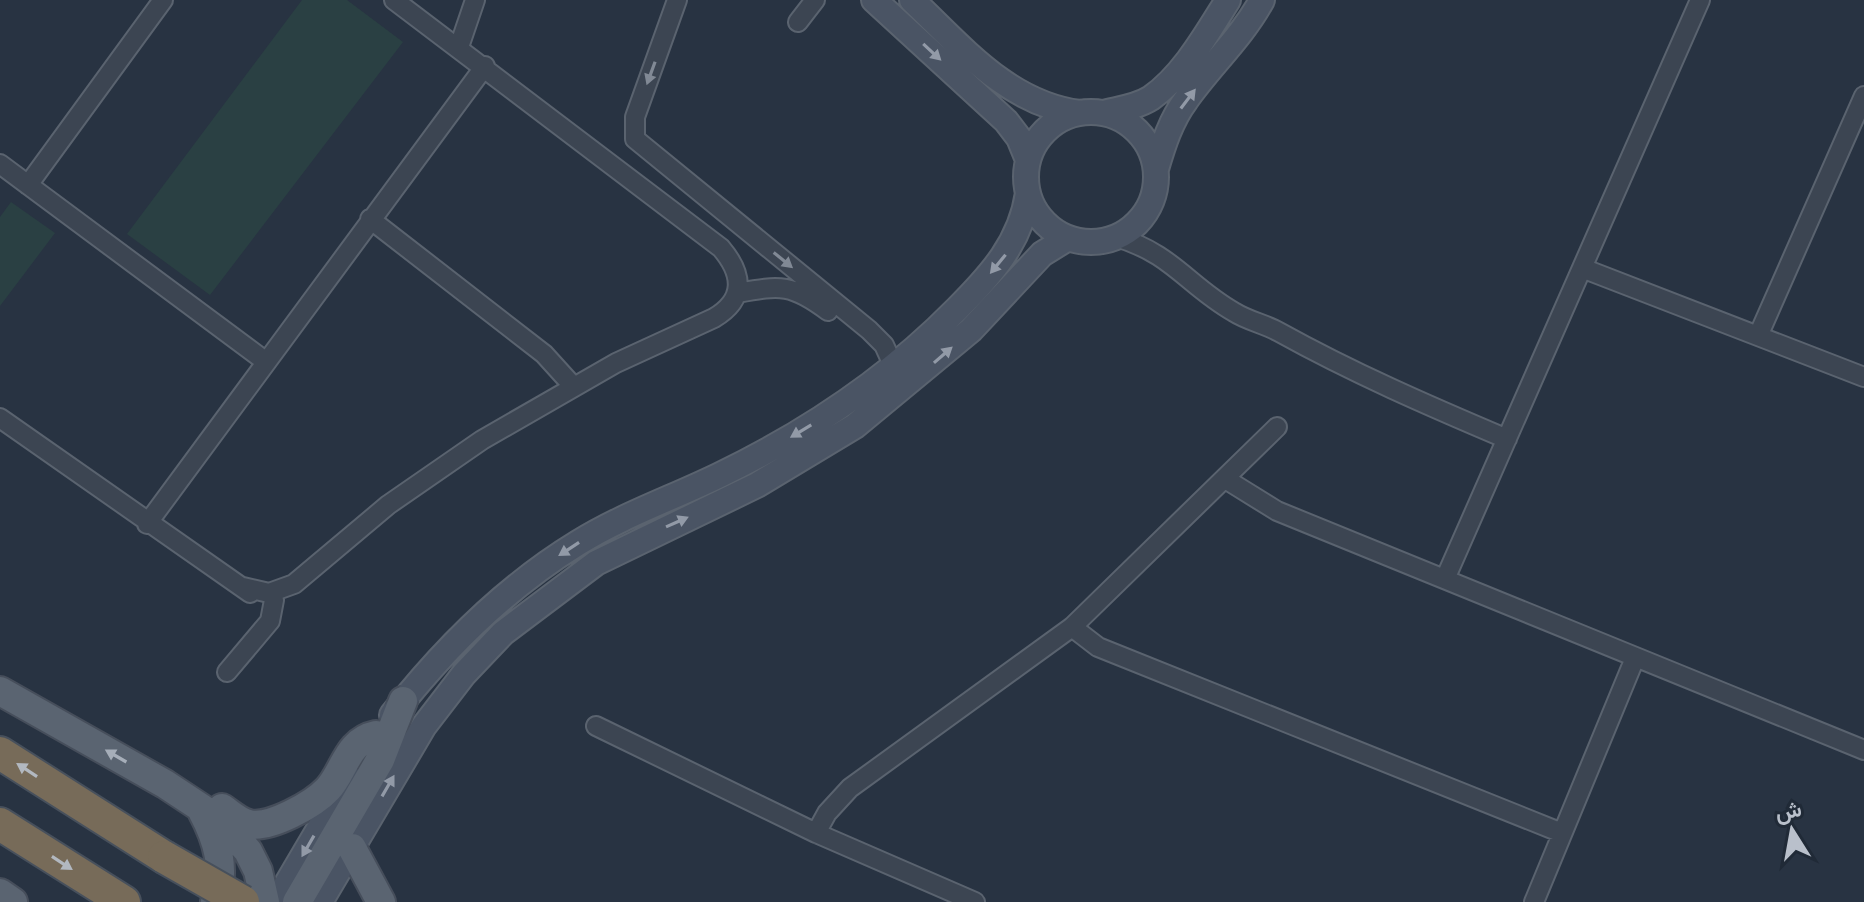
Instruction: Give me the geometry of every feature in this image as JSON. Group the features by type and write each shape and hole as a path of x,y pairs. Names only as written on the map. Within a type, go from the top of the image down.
{"highway":[{"path":"0,753 164,857 243,902"},
{"path":"0,824 124,902"}],"main road":[{"path":"0,691 165,784 221,821 243,844 258,871 265,902"},
{"path":"297,902 380,760 403,701"},
{"path":"165,784 187,784 241,821 265,824 322,794 356,744 376,735"},
{"path":"199,805 219,853 220,878 215,902"},
{"path":"352,848 381,902"},
{"path":"0,893 13,902"}],"street":[{"path":"28,185 163,0"},
{"path":"394,0 485,66 721,248 735,255 745,267 744,292"},
{"path":"459,47 475,0"},
{"path":"677,0 635,117 635,139 869,330 902,371"},
{"path":"320,902 407,753 443,699 483,653 528,612 621,548 796,464 855,426 1008,252 1023,218 1028,193 1028,160 1019,138 1006,121 874,0"},
{"path":"912,0 1013,91 1045,106 1091,113 1134,128 1149,147 1156,169"},
{"path":"1028,160 1035,144 1049,127 1149,99 1187,62 1228,0"},
{"path":"1028,193 1040,218 1068,238 1088,242 1116,237 1140,220 1154,195 1156,169 1164,140 1186,99 1262,0"},
{"path":"1445,579 1700,0"},
{"path":"798,22 812,2"},
{"path":"147,524 485,66"},
{"path":"1758,336 1864,96"},
{"path":"0,164 265,361"},
{"path":"370,219 544,354 573,386"},
{"path":"1116,237 1159,254 1220,303 1244,318 1276,330 1351,372 1507,439"},
{"path":"276,902 376,735 403,701 479,620 553,560 635,512 762,453 971,330 1042,254 1068,238"},
{"path":"1582,268 1864,377"},
{"path":"243,587 269,593 286,589 431,474 573,386 705,323 730,307 744,292 788,287 805,294 834,316"},
{"path":"0,418 147,524 257,597 274,600 287,595 301,579"},
{"path":"816,833 833,804 850,788 1072,627 1227,480 1277,427"},
{"path":"1227,480 1277,511 1864,750"},
{"path":"227,672 266,627 274,600"},
{"path":"1072,627 1098,647 1562,833"},
{"path":"1534,902 1635,658"},
{"path":"596,726 816,833 975,902"}],"green space":[{"path":"302,0 347,0 403,42 210,295 127,234"},
{"path":"11,202 55,233 0,306 0,217"}]}
